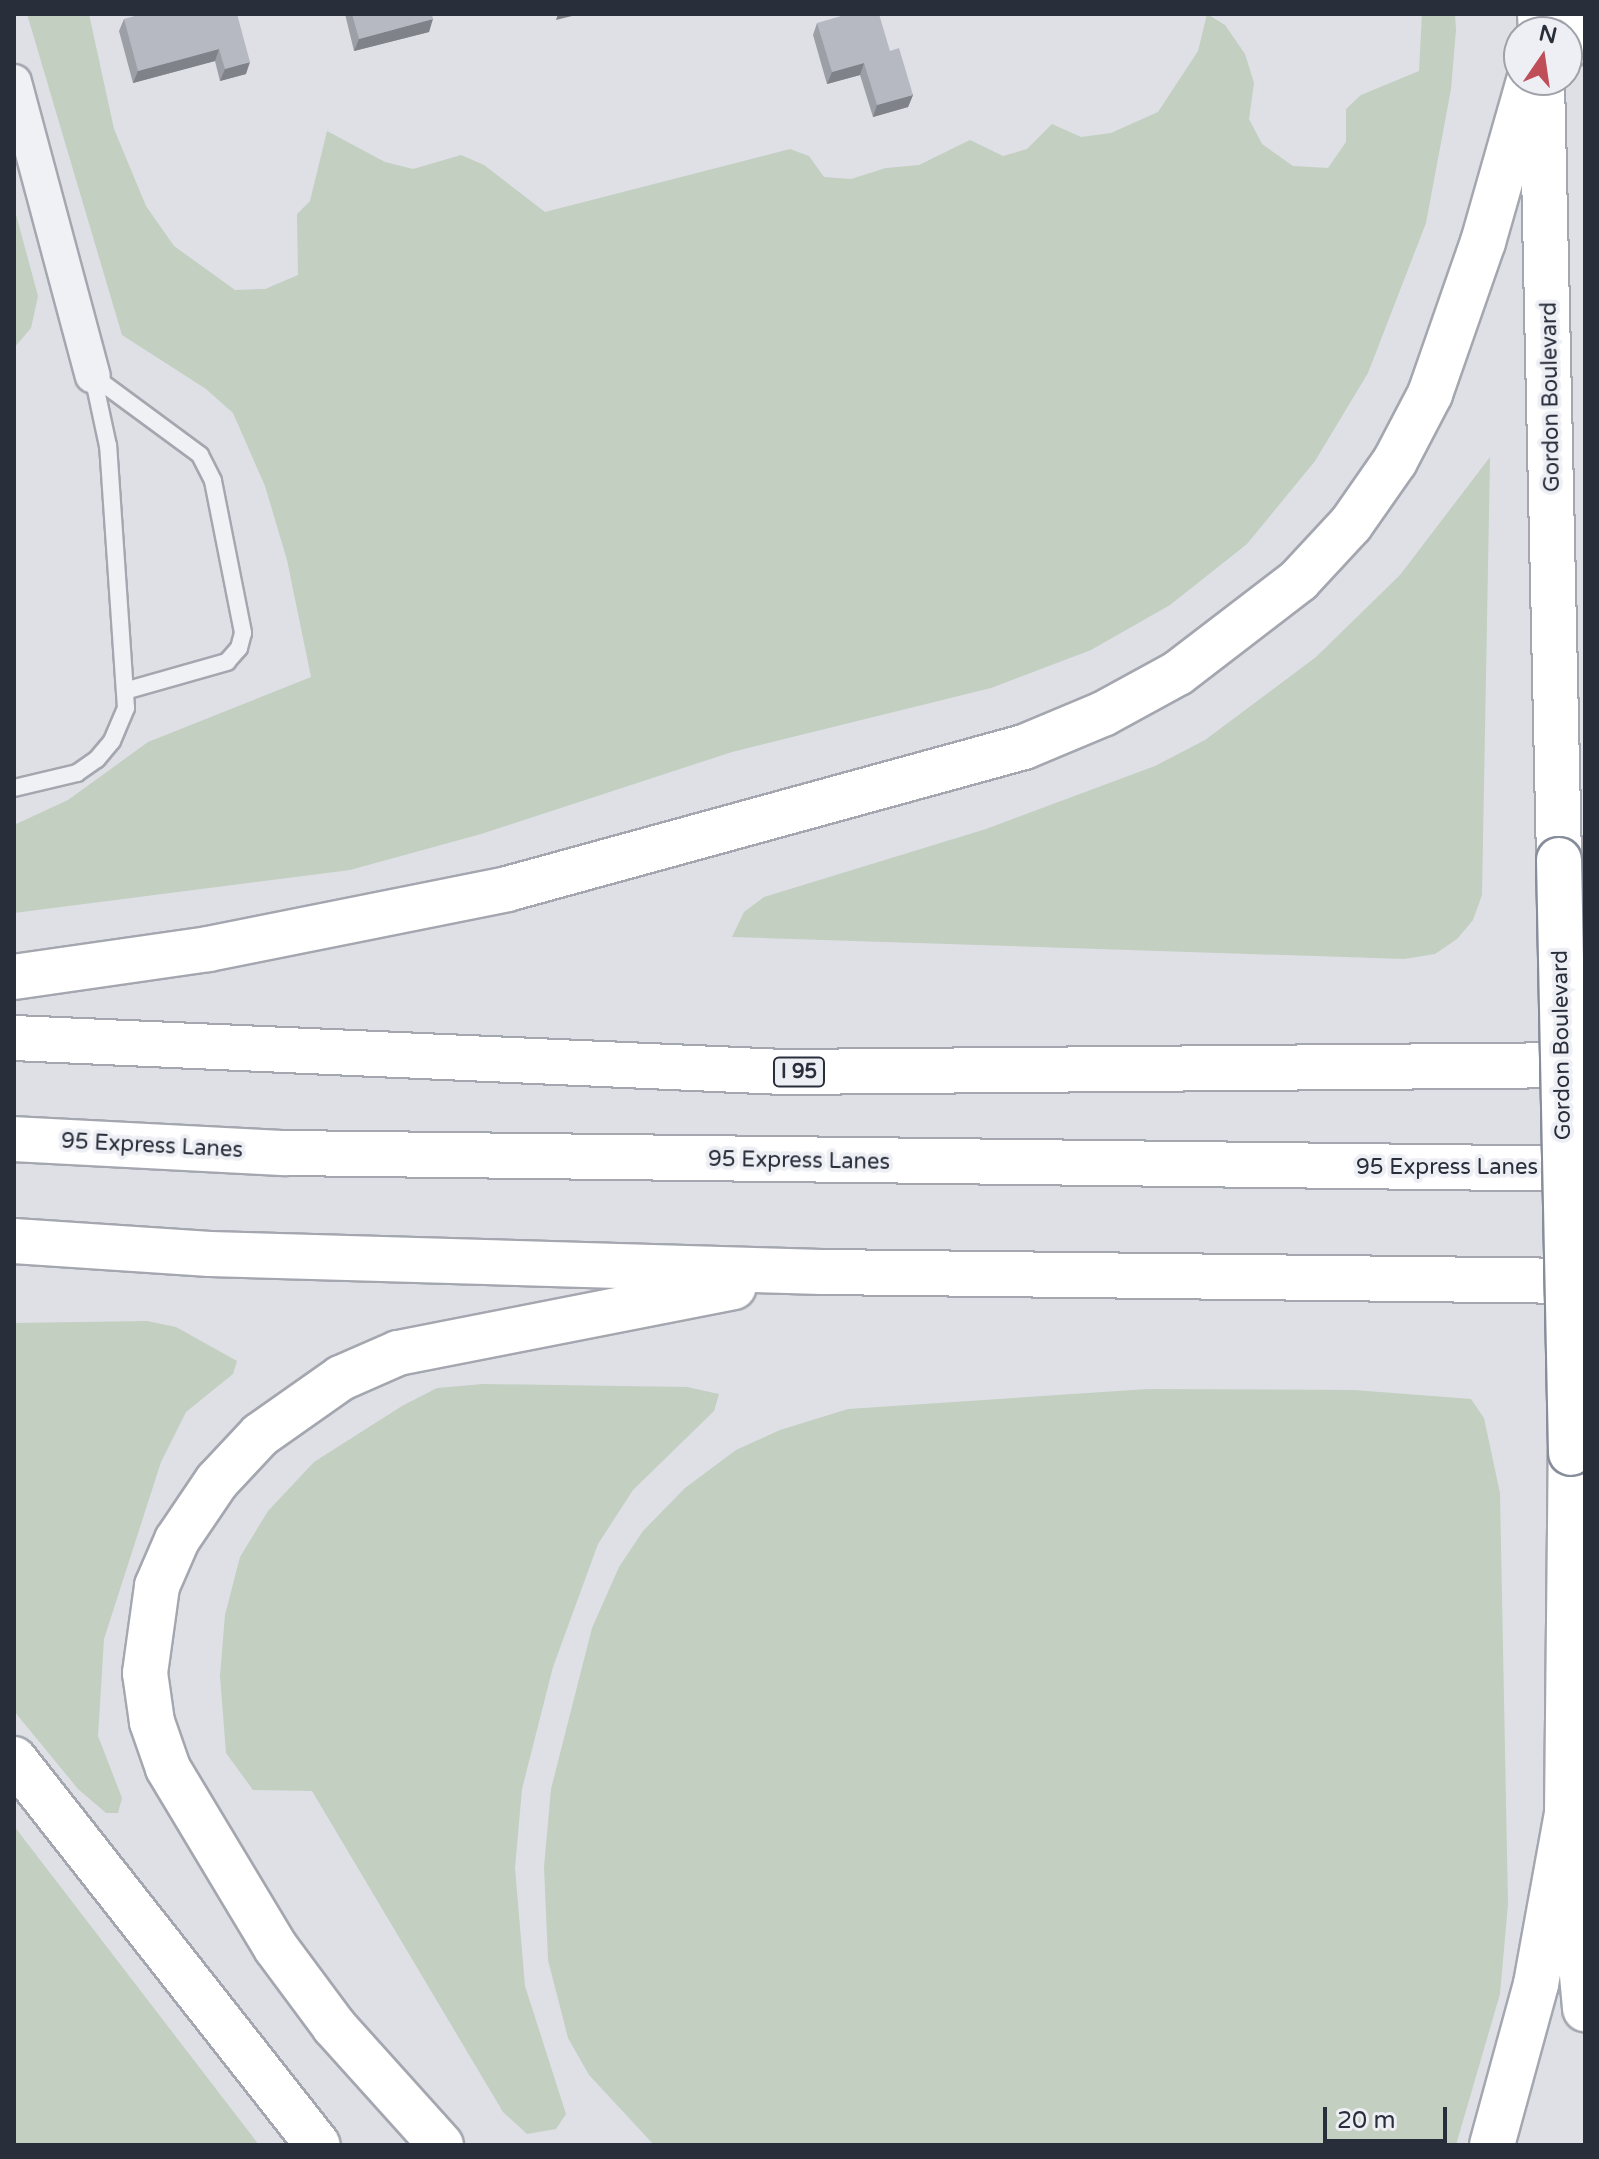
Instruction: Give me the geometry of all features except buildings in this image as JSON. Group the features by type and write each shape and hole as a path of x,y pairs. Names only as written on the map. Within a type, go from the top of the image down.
{"main road":[{"path":"14,977 208,949 507,889 1024,747 1103,714 1178,673 1299,580 1351,524 1395,461 1445,353 1538,96"},
{"name":"Gordon Boulevard","path":"1542,96 1571,1453 1567,1813 1585,2009"},
{"name":"I 95","path":"14,1038 783,1072 1216,1071 1585,1065"},
{"path":"1216,1071 1585,1045"},
{"name":"95 Express Lanes","path":"14,1139 299,1154 1585,1169"},
{"path":"14,1241 210,1254 822,1272 1585,1281"},
{"path":"441,2145 334,2026 276,1948 168,1768 152,1722 145,1673 149,1624 162,1574 177,1540 217,1481 260,1435 341,1378 413,1349 822,1272"},
{"path":"14,1759 318,2145"},
{"path":"1492,2145 1536,1984 1567,1813"}],"street":[{"path":"14,82 93,376"}],"lane":[{"path":"93,376 200,455 213,481 243,633 239,648 227,662 128,690"},
{"path":"14,788 77,773 97,759 112,741 128,690 108,446 93,376"}],"green space":[{"path":"27,14 89,14 114,129 146,206 174,246 235,290 265,289 298,275 297,214 310,201 327,131 385,162 413,169 461,155 484,165 545,212 790,149 809,156 824,177 851,179 886,168 919,165 970,140 1003,156 1027,149 1052,124 1081,137 1111,133 1158,112 1198,51 1207,14 1225,25 1245,54 1254,83 1249,119 1262,144 1293,166 1328,168 1346,142 1346,109 1361,95 1419,71 1422,14 1455,14 1456,30 1451,89 1426,223 1368,373 1315,461 1247,544 1170,605 1091,650 991,688 732,752 481,834 350,870 14,913 14,825 68,800 148,742 311,677 287,560 265,486 233,413 206,389 122,335"},
{"path":"14,207 38,296 31,328 14,348"},
{"path":"1490,457 1482,895 1473,920 1457,939 1435,954 1404,959 732,937 744,912 764,897 986,829 1155,766 1205,740 1316,657 1400,575"},
{"path":"147,1321 176,1327 237,1361 233,1374 186,1412 161,1462 104,1639 98,1736 122,1798 118,1813 106,1813 78,1789 14,1711 14,1323"},
{"path":"483,1384 687,1387 719,1394 714,1411 633,1490 598,1544 553,1667 522,1789 515,1868 525,1986 566,2114 556,2129 527,2134 503,2112 312,1791 253,1790 226,1753 220,1676 225,1615 240,1557 268,1511 314,1462 402,1406 437,1388"},
{"path":"1148,1389 1354,1390 1471,1399 1484,1418 1500,1493 1508,1904 1500,1994 1456,2145 654,2145 589,2075 568,2038 548,1960 544,1867 551,1789 592,1628 619,1567 643,1531 685,1488 736,1450 780,1430 848,1409"},
{"path":"14,1826 259,2145 14,2145"}]}
